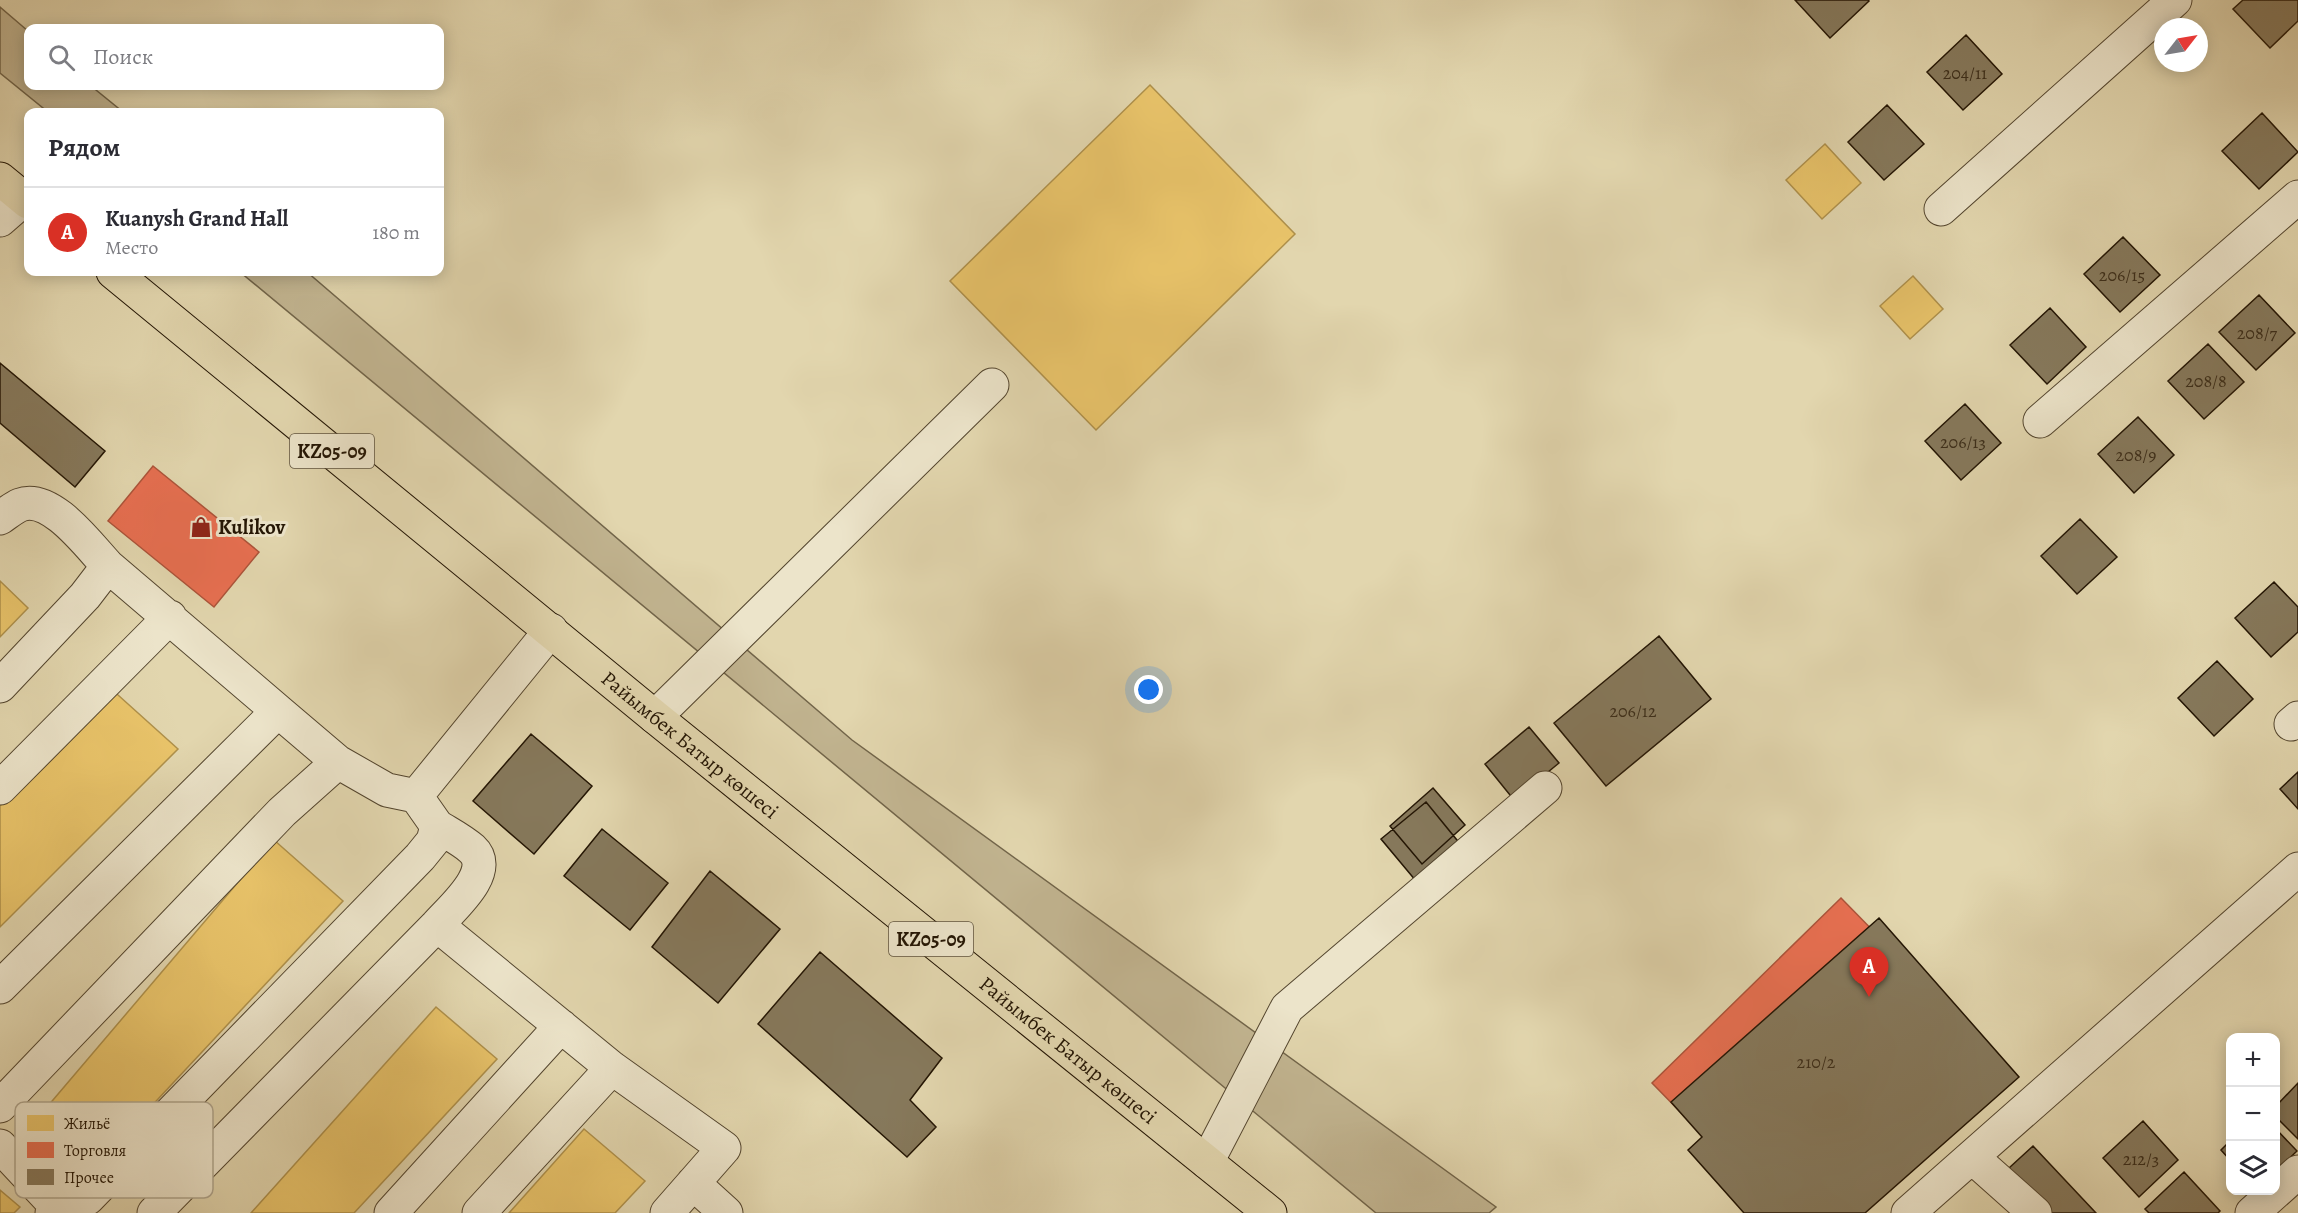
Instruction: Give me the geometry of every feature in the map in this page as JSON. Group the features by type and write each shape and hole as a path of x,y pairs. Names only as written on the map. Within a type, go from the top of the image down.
{"main road":[{"name":"Райымбек Батыр көшесі","path":"118,276 655,717 1270,1213"}],"street":[{"path":"1941,208 2175,0"},
{"path":"0,220 18,193"},
{"path":"2040,422 2298,197"},
{"path":"655,717 992,385"},
{"path":"0,518 21,505 38,505 54,510 108,566 338,762 387,790 416,796 437,826 474,851 479,862 478,878 437,925 213,1153"},
{"path":"0,686 85,596 108,566"},
{"path":"0,788 170,617"},
{"path":"416,796 551,630"},
{"path":"0,987 278,711"},
{"path":"0,1106 282,812 338,762"},
{"path":"1207,1161 1287,1008 1545,788"},
{"path":"181,1102 420,857 433,841 437,826"},
{"path":"1908,1213 2298,869"},
{"path":"437,925 612,1068 724,1148 667,1213"},
{"path":"391,1213 561,1026"},
{"path":"479,1213 612,1068"},
{"path":"0,1146 15,1164"},
{"path":"1972,1157 2035,1213"},
{"path":"2252,1213 2298,1172"},
{"path":"693,1183 726,1213"},
{"path":"44,1198 54,1210 77,1205 88,1198"},
{"path":"154,1213 169,1198"}],"shaded area":[{"path":"0,7 24,28 24,90 96,90 118,108 43,108 0,73"},
{"path":"245,276 312,276 852,740 1496,1207 1489,1213 1376,1213"}],"building: Жильё":[{"path":"1150,85 1295,234 1096,430 950,281"},
{"path":"1825,144 1861,183 1822,219 1786,180"},
{"path":"1913,276 1943,309 1910,339 1880,306"},
{"path":"0,581 28,608 0,637"},
{"path":"108,686 178,749 0,927 0,806"},
{"path":"274,840 343,901 155,1102 51,1102"},
{"path":"436,1007 497,1059 354,1213 251,1213"},
{"path":"584,1129 645,1181 615,1213 509,1213"},
{"path":"0,1190 20,1207 14,1213 0,1213"}],"building: Торговля":[{"path":"153,466 259,552 214,607 108,521"},
{"path":"1841,898 1980,1040 1803,1213 1779,1213 1652,1083"}],"building: Прочее":[{"path":"1795,0 1868,0 1869,1 1830,38"},
{"path":"2243,0 2298,0 2298,21 2270,48 2233,9"},
{"path":"1966,35 2002,74 1963,110 1927,72"},
{"path":"1887,105 1924,144 1884,180 1848,142"},
{"path":"2262,113 2298,152 2259,189 2222,151"},
{"path":"2123,237 2160,275 2120,312 2084,274"},
{"path":"2259,295 2295,333 2256,370 2219,332"},
{"path":"2050,308 2086,347 2047,384 2010,345"},
{"path":"2208,344 2244,382 2204,419 2168,381"},
{"path":"0,363 105,451 75,487 0,423"},
{"path":"1965,404 2001,443 1961,480 1925,441"},
{"path":"2138,417 2174,455 2134,493 2098,454"},
{"path":"2080,519 2117,557 2077,594 2041,556"},
{"path":"2274,582 2298,607 2298,632 2271,657 2235,618"},
{"path":"1659,636 1711,699 1606,786 1554,723"},
{"path":"2217,661 2253,699 2214,736 2178,698"},
{"path":"1529,727 1559,763 1514,800 1485,764"},
{"path":"531,734 592,786 534,854 473,801"},
{"path":"2298,772 2298,809 2280,789"},
{"path":"1433,788 1465,825 1422,864 1390,826"},
{"path":"1426,802 1461,845 1416,881 1381,839"},
{"path":"602,829 668,883 630,930 564,876"},
{"path":"710,871 780,929 718,1003 652,947"},
{"path":"1879,918 2019,1077 1865,1213 1744,1213 1688,1150 1702,1137 1671,1102"},
{"path":"820,952 942,1058 910,1100 936,1127 907,1157 758,1024"},
{"path":"2298,1083 2298,1139 2280,1121 2280,1102"},
{"path":"2143,1121 2178,1160 2139,1197 2103,1158"},
{"path":"2280,1133 2297,1151 2280,1167"},
{"path":"2226,1145 2226,1156 2221,1150"},
{"path":"2033,1146 2096,1213 2052,1213 2009,1168"},
{"path":"2184,1172 2220,1211 2218,1213 2149,1213 2145,1209"}],"place":[{"name":"Kulikov","path":"201,527"},
{"name":"Kuanysh Grand Hall","path":"1869,997"}]}
